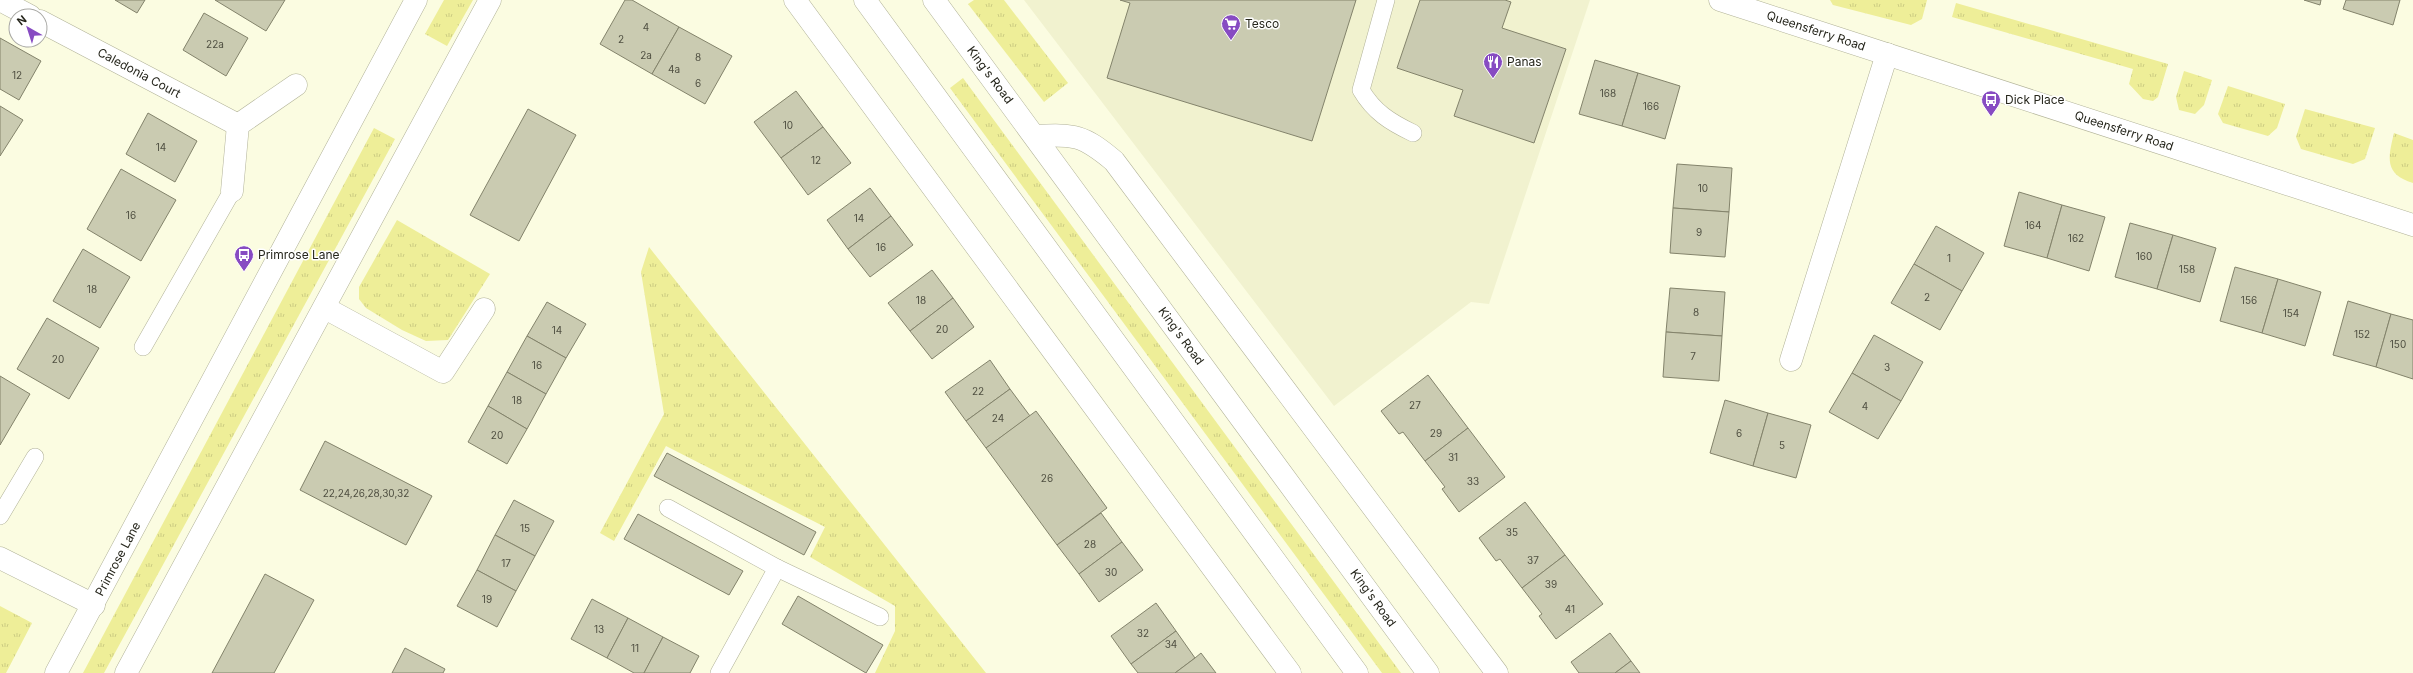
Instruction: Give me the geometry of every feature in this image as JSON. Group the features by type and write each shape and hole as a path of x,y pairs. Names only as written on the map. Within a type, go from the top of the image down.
{"street":[{"path":"0,0 15,8"},
{"name":"Primrose Lane","path":"56,673 94,605 416,0"},
{"path":"126,673 490,0"},
{"path":"795,0 1290,673"},
{"path":"865,0 1358,673"},
{"name":"King's Road","path":"934,0 1428,673"},
{"name":"Queensferry Road","path":"1720,0 2413,225"},
{"name":"Caledonia Court","path":"48,25 238,125"},
{"path":"1791,360 1886,54"},
{"path":"232,191 238,125 296,85"},
{"path":"1035,136 1065,134 1091,142 1114,161 1498,673"},
{"path":"324,308 443,372 484,309"},
{"path":"0,558 94,605"}],"lane":[{"path":"1386,0 1361,90 1370,105 1380,114 1413,133"},
{"path":"143,348 232,191"},
{"path":"0,516 36,457"},
{"path":"668,508 776,568 880,617"},
{"path":"719,673 776,568"}],"shaded area":[{"path":"1024,0 1590,0 1489,304 1471,302 1334,406"}],"green space":[{"path":"444,0 473,0 447,46 425,34"},
{"path":"974,0 1004,0 1068,83 1044,102 968,4"},
{"path":"1830,0 1927,0 1922,19 1911,25 1833,5"},
{"path":"1956,3 2168,64 2158,97 2153,101 2143,99 2129,84 2133,69 1952,17"},
{"path":"2184,71 2212,80 2204,105 2195,114 2179,110 2176,97"},
{"path":"963,78 1401,673 1382,673 950,88"},
{"path":"2228,86 2285,104 2277,128 2268,136 2223,123 2218,114"},
{"path":"2305,109 2375,128 2365,159 2353,164 2301,149 2296,137"},
{"path":"374,128 395,139 104,673 83,673"},
{"path":"2394,133 2413,140 2413,183 2397,175 2390,164 2390,150"},
{"path":"397,220 490,274 448,340 426,341 402,330 366,308 359,299 359,287"},
{"path":"649,247 986,673 875,673 895,631 895,606 810,557 825,527 666,446 614,541 600,533 664,414 641,272"},
{"path":"0,606 32,623 6,673 0,673"}],"building":[{"path":"115,0 145,0 137,13"},
{"path":"215,0 285,0 266,31"},
{"path":"625,0 632,0 679,27 652,74 600,44"},
{"name":"Tesco","path":"1120,0 1356,0 1312,141 1107,78 1130,3"},
{"name":"Panas","path":"1420,0 1505,0 1511,2 1502,28 1566,49 1534,143 1454,116 1463,90 1397,68"},
{"path":"2304,0 2321,0 2320,5"},
{"path":"2346,0 2400,0 2393,25 2343,9"},
{"path":"204,13 248,38 226,76 183,50"},
{"path":"679,27 732,56 705,104 652,74"},
{"path":"0,38 8,42 8,48 18,48 41,61 19,100 0,89"},
{"path":"1595,60 1638,73 1622,126 1579,114"},
{"path":"1638,73 1680,86 1665,139 1622,126"},
{"path":"796,91 823,127 781,158 754,122"},
{"path":"0,106 23,120 0,156"},
{"path":"528,109 576,135 519,241 470,215"},
{"path":"148,113 197,141 175,182 126,154"},
{"path":"823,127 851,163 808,195 781,158"},
{"path":"1677,164 1732,168 1729,212 1673,208"},
{"path":"121,169 176,200 141,261 87,229"},
{"path":"870,188 891,216 848,249 827,220"},
{"path":"2019,192 2062,205 2047,258 2004,246"},
{"path":"2062,205 2105,217 2089,271 2047,258"},
{"path":"1673,208 1729,212 1725,257 1670,253"},
{"path":"891,216 913,245 870,277 848,249"},
{"path":"2130,223 2173,235 2157,289 2115,277"},
{"path":"1936,226 1984,253 1962,291 1914,264"},
{"path":"2173,235 2216,248 2200,302 2157,289"},
{"path":"83,249 130,277 100,328 53,301"},
{"path":"1914,264 1962,291 1940,330 1891,303"},
{"path":"2235,267 2278,279 2262,333 2220,321"},
{"path":"932,270 953,298 910,331 888,303"},
{"path":"2278,279 2321,292 2305,346 2262,333"},
{"path":"1670,288 1725,292 1722,336 1666,332"},
{"path":"953,298 974,327 932,359 910,331"},
{"path":"2348,301 2391,314 2376,367 2333,355"},
{"path":"547,302 586,324 566,358 527,336"},
{"path":"2391,314 2413,320 2413,379 2376,367"},
{"path":"47,318 99,348 69,399 17,369"},
{"path":"1666,332 1722,336 1719,381 1663,377"},
{"path":"1874,335 1923,362 1901,401 1852,373"},
{"path":"527,336 566,358 546,394 507,372"},
{"path":"990,360 1010,389 966,421 945,392"},
{"path":"507,372 546,394 527,429 488,406"},
{"path":"1852,373 1901,401 1878,439 1829,412"},
{"path":"1428,375 1468,428 1425,461 1403,432 1399,434 1381,411"},
{"path":"0,376 30,394 0,445"},
{"path":"1010,389 1030,416 986,448 966,421"},
{"path":"1725,400 1768,413 1753,466 1710,453"},
{"path":"488,406 527,429 507,464 468,442"},
{"path":"1036,411 1107,508 1057,545 986,448"},
{"path":"1768,413 1811,425 1796,478 1753,466"},
{"path":"1468,428 1505,477 1459,512 1442,489 1445,487 1425,461"},
{"path":"325,441 432,496 406,545 300,490"},
{"path":"667,453 816,532 804,555 654,476"},
{"path":"514,500 554,521 535,556 495,535"},
{"path":"1525,502 1565,555 1522,588 1500,559 1496,561 1479,538"},
{"path":"1101,513 1122,542 1079,574 1057,545"},
{"path":"638,514 743,571 729,595 624,539"},
{"path":"495,535 535,556 516,591 477,570"},
{"path":"1122,542 1143,570 1099,602 1079,574"},
{"path":"1565,555 1603,604 1556,639 1539,616 1542,614 1522,588"},
{"path":"477,570 516,591 497,627 457,606"},
{"path":"265,574 314,600 274,673 212,673"},
{"path":"798,596 883,645 866,673 782,624"},
{"path":"592,599 628,618 607,658 571,639"},
{"path":"1156,603 1176,631 1131,664 1111,636"},
{"path":"628,618 663,637 644,673 634,673 607,658"},
{"path":"1176,631 1195,658 1175,673 1138,673 1131,664"},
{"path":"1610,633 1631,661 1615,673 1579,673 1571,662"},
{"path":"663,637 699,656 690,673 644,673"},
{"path":"405,648 445,669 443,673 392,673"},
{"path":"1201,653 1216,673 1175,673 1195,658"},
{"path":"1631,661 1640,673 1615,673"}],"place":[{"name":"Tesco","path":"1231,41"},
{"name":"Panas","path":"1493,79"},
{"name":"Dick Place","path":"1991,117"},
{"name":"Primrose Lane","path":"244,272"}]}
